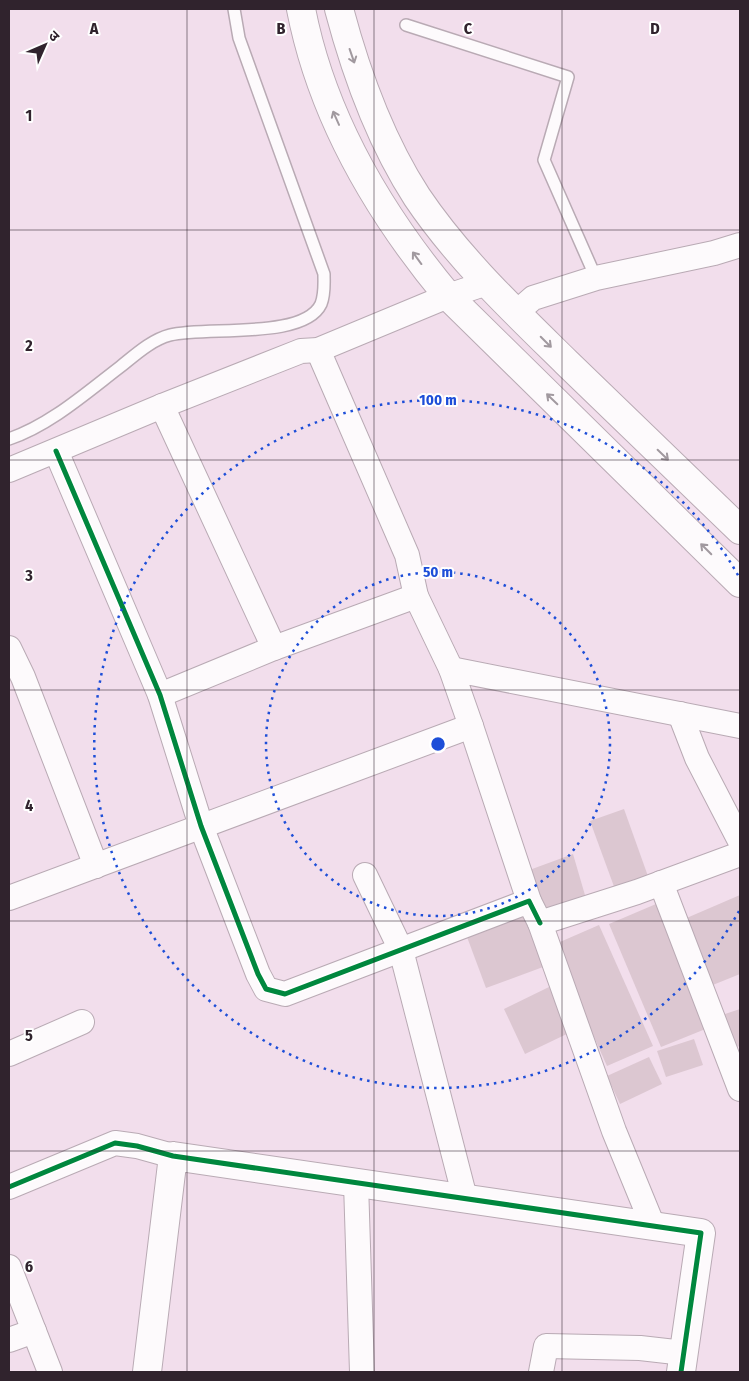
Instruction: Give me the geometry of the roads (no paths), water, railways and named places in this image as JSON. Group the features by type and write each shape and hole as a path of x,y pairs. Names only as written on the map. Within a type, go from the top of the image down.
{"street":[{"path":"301,9 321,85 356,162 389,220 448,296 740,584"},
{"path":"339,9 349,48 363,88 416,196 443,232 516,312 740,530"},
{"path":"516,312 533,298 596,278 714,253 740,245"},
{"path":"9,470 162,406 302,351 318,350 448,296 487,282"},
{"path":"318,350 407,555 416,596 451,669 530,901 540,923 614,1131 653,1226"},
{"path":"573,419 598,393"},
{"path":"162,406 274,648"},
{"path":"56,451 160,696 202,826 258,974 266,989 285,994 530,901"},
{"path":"160,696 274,648 416,596"},
{"path":"9,648 23,677 96,866"},
{"path":"451,669 740,726"},
{"path":"680,714 697,758 740,841"},
{"path":"9,898 471,726"},
{"path":"540,923 661,883 740,854"},
{"path":"365,875 401,950 465,1198"},
{"path":"661,883 740,1090"},
{"path":"9,1054 82,1022"},
{"path":"9,1187 115,1143 137,1146 173,1156 701,1233 683,1362 640,1348 546,1346 541,1372"},
{"path":"146,1372 173,1156"},
{"path":"356,1183 362,1372"},
{"path":"9,1267 50,1372"},
{"path":"9,1340 34,1332"}],"lane":[{"path":"9,439 42,423 77,400 149,345 168,335 192,330 275,328 300,323 311,316 320,305 324,294 324,274 239,38 234,9"},
{"path":"406,25 568,77 544,160 596,278"}]}
